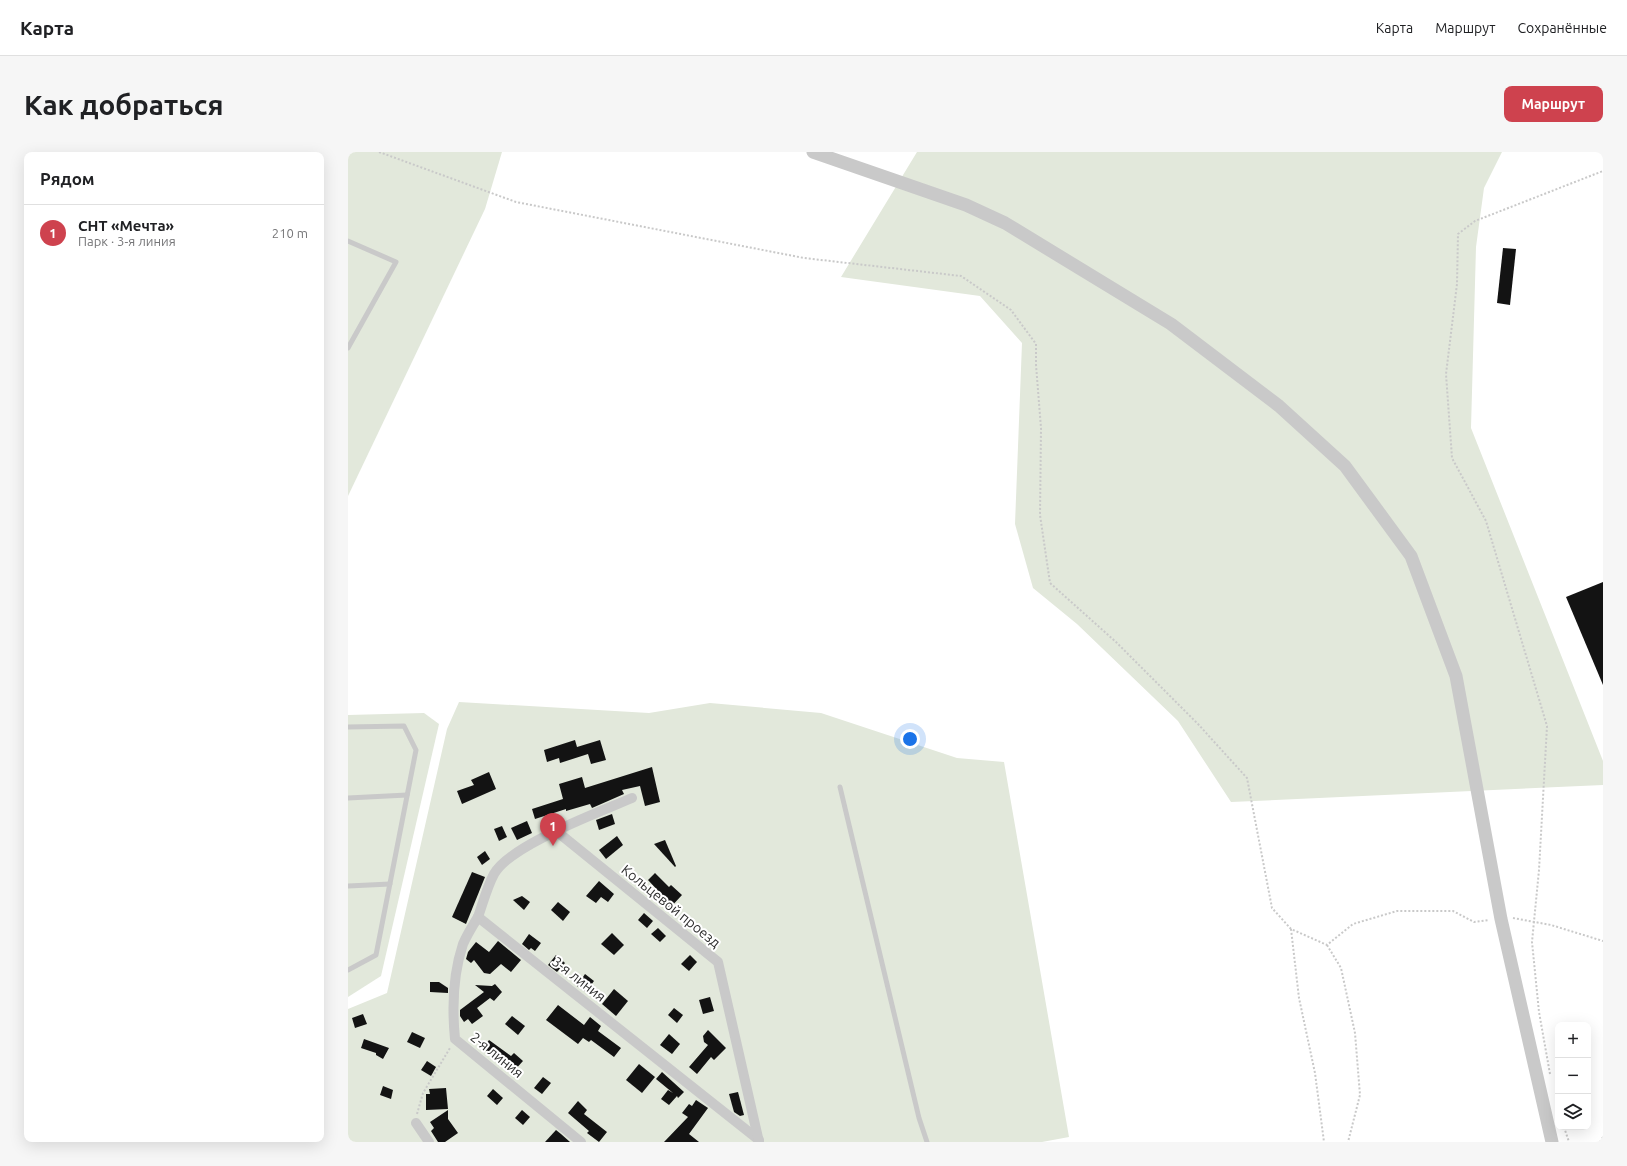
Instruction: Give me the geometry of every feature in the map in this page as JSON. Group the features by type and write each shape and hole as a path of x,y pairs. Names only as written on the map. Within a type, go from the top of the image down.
{"street":[{"path":"813,152 966,205 1005,223 1171,324 1279,406 1346,466 1411,556 1456,676 1501,919 1552,1142"},
{"path":"478,917 494,873 506,859 555,830 632,798"},
{"name":"Кольцевой проезд","path":"555,830 718,962 759,1141"},
{"name":"2-я линия","path":"478,917 463,944 457,970 453,996 455,1039 581,1142"},
{"name":"3-я линия","path":"478,917 759,1141"},
{"path":"416,1123 429,1142"}],"lane":[{"path":"348,241 396,262 349,344"},
{"path":"348,727 404,726 416,750 376,955 348,970"},
{"path":"840,787 919,1118 927,1142"},
{"path":"348,798 407,795"},
{"path":"348,886 390,884"}],"path":[{"path":"379,152 516,202 804,258 962,276 1011,310 1036,344 1036,365 1041,428 1040,515 1050,583 1116,642 1198,724 1247,778 1272,908 1291,929 1327,945 1341,968 1355,1033 1360,1095 1348,1142"},
{"path":"1552,1081 1539,1012 1532,942 1547,726 1486,521 1452,458 1446,374 1457,284 1458,234 1475,221 1603,171"},
{"path":"1327,945 1353,924 1397,911 1453,911 1474,922 1511,918 1552,925 1603,941"},
{"path":"1291,929 1299,998 1314,1073 1324,1142"},
{"path":"416,1123 417,1111 423,1092 455,1039"},
{"path":"1565,1130 1569,1142"},
{"path":"1600,1142 1603,1137"}],"shaded area":[{"path":"348,152 502,152 485,209 348,496"},
{"path":"917,152 1502,152 1484,188 1476,247 1471,428 1603,761 1603,785 1231,802 1178,721 1077,624 1033,588 1015,524 1022,343 980,296 841,277"},
{"path":"459,702 649,713 710,703 821,713 957,758 1004,762 1069,1137 1042,1142 348,1142 348,1009 387,993 447,729"},
{"path":"424,713 439,724 381,976 348,997 348,715"}],"building":[{"path":"1503,248 1516,249 1510,305 1497,303"},
{"path":"1603,582 1603,685 1566,597"},
{"path":"575,740 577,747 600,740 606,760 591,764 588,754 560,763 559,758 547,762 544,750"},
{"path":"652,767 660,802 645,806 640,786 622,790 624,794 592,808 590,804 566,811 566,809 535,819 532,809 563,799 559,784 582,777 585,788"},
{"path":"489,772 496,789 462,804 457,791 474,785 471,780"},
{"path":"612,814 615,824 599,830 596,820"},
{"path":"527,821 532,833 517,840 511,828"},
{"path":"502,826 507,837 499,841 494,829"},
{"path":"617,836 623,845 606,859 599,850"},
{"path":"665,840 676,866 675,867 654,844"},
{"path":"485,851 490,859 482,865 477,857"},
{"path":"472,872 485,877 466,924 452,917"},
{"path":"655,873 669,887 671,885 682,895 669,909 659,899 662,895 648,880"},
{"path":"599,881 614,894 608,902 601,897 596,903 586,896"},
{"path":"522,896 530,902 524,910 513,900"},
{"path":"558,902 570,912 563,921 551,910"},
{"path":"644,913 653,921 647,928 638,920"},
{"path":"658,928 666,936 660,942 651,934"},
{"path":"612,933 624,945 614,955 601,944"},
{"path":"529,934 541,943 535,951 531,948 529,950 522,944"},
{"path":"498,941 521,960 511,972 501,964 490,974 484,973 474,960 471,963 466,959 468,952 476,942 489,952"},
{"path":"556,955 565,963 557,972 548,965"},
{"path":"690,955 697,962 689,971 681,964"},
{"path":"585,974 594,981 586,992 577,986"},
{"path":"430,982 439,982 448,988 448,993 430,992"},
{"path":"495,984 502,992 494,1001 490,998 477,1008 483,1016 472,1024 468,1019 464,1022 460,1016 460,1010 484,992 475,985 492,986"},
{"path":"614,989 628,1001 616,1016 602,1004"},
{"path":"710,997 714,1011 703,1014 699,1000"},
{"path":"558,1005 584,1025 590,1017 601,1026 598,1031 621,1048 614,1057 591,1040 589,1042 583,1038 578,1044 546,1020"},
{"path":"674,1008 683,1015 677,1023 668,1015"},
{"path":"363,1014 367,1024 355,1028 352,1018"},
{"path":"512,1016 525,1026 518,1035 505,1024"},
{"path":"708,1030 726,1048 714,1060 711,1057 697,1074 689,1067 708,1045 704,1042 703,1036"},
{"path":"412,1032 425,1038 420,1048 407,1042"},
{"path":"669,1034 680,1044 672,1054 660,1045"},
{"path":"364,1039 389,1048 383,1059 376,1055 376,1053 361,1048"},
{"path":"489,1040 511,1056 514,1053 523,1061 513,1072 483,1048"},
{"path":"427,1061 436,1067 431,1076 421,1070"},
{"path":"639,1064 655,1077 642,1093 626,1080"},
{"path":"662,1072 684,1092 678,1098 677,1096 669,1105 661,1099 668,1090 673,1093 656,1079"},
{"path":"543,1077 551,1083 542,1094 534,1088"},
{"path":"383,1086 393,1090 391,1099 380,1095"},
{"path":"446,1088 448,1109 426,1110 426,1094 430,1094 429,1089"},
{"path":"493,1089 503,1098 497,1105 487,1096"},
{"path":"738,1092 744,1115 740,1116 734,1112 729,1094"},
{"path":"696,1100 708,1108 689,1134 699,1142 664,1142 688,1117 682,1113 689,1104 692,1106"},
{"path":"578,1101 587,1110 584,1114 607,1132 599,1142 587,1133 589,1131 568,1113"},
{"path":"448,1110 448,1119 458,1133 445,1142 438,1142 431,1131 434,1128 430,1122"},
{"path":"522,1110 530,1117 523,1125 515,1118"},
{"path":"556,1130 561,1134 570,1142 545,1142"}],"place":[{"name":"СНТ «Мечта»","path":"553,846"}]}
